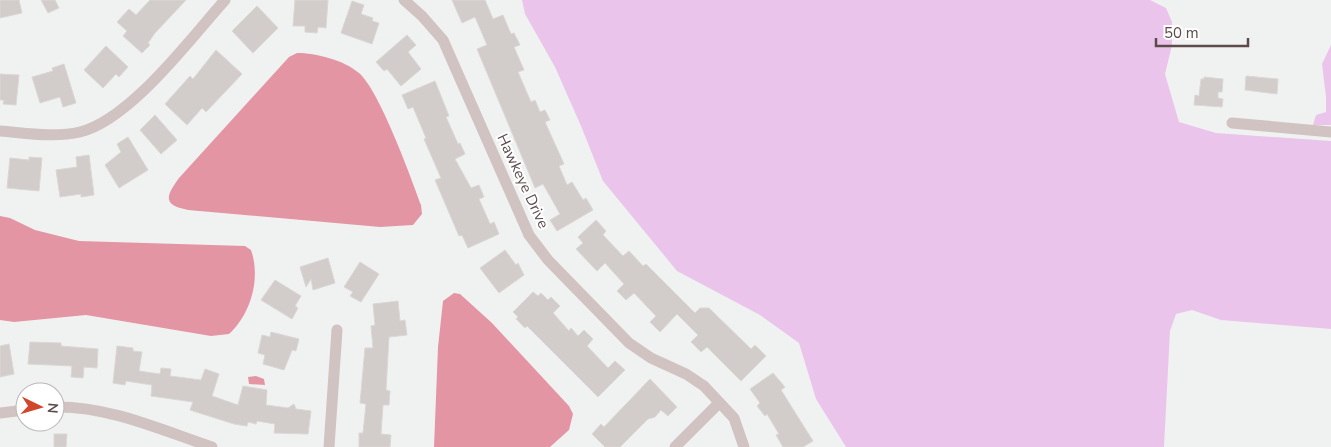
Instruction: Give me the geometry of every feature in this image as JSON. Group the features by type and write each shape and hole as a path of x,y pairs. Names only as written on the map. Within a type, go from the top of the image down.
{"street":[{"path":"0,131 58,136 81,132 107,122 140,95 225,0"},
{"name":"Hawkeye Drive","path":"404,0 422,16 443,40 528,235 548,260 629,343 651,358 686,374 704,386 734,418 744,447"},
{"path":"1232,124 1331,132"},
{"path":"330,447 337,330"},
{"path":"675,447 719,403"},
{"path":"65,408 90,409 122,416 212,447"},
{"path":"0,413 15,411"}],"shaded area":[{"path":"522,0 1150,0 1166,8 1172,22 1172,45 1165,74 1179,122 1216,133 1331,141 1331,329 1221,320 1192,310 1176,314 1170,331 1164,447 846,447 816,399 799,343 760,315 677,271 603,181 555,67 525,14"},
{"path":"1331,45 1331,125 1313,125 1316,115 1326,112 1322,64"},
{"path":"297,53 313,54 346,64 359,73 367,82 394,135 421,205 422,214 413,225 380,227 188,210 170,202 169,195 179,178 289,57"},
{"path":"0,216 10,218 35,230 79,241 245,246 251,250 254,261 255,272 252,295 243,316 229,334 211,336 86,315 14,322 0,320"},
{"path":"454,293 460,294 492,323 569,406 573,414 569,430 550,447 434,447 438,347 443,301"},
{"path":"256,376 264,379 265,385 249,384 248,377"}],"building":[{"path":"0,0 19,0 22,13 0,18"},
{"path":"41,0 55,0 59,8 48,13"},
{"path":"150,0 186,0 155,33 148,43 150,45 142,53 123,36 127,31 117,22 129,9 136,15"},
{"path":"295,0 328,0 326,28 318,27 317,33 305,32 305,26 293,26"},
{"path":"452,0 485,0 493,19 503,15 511,34 514,33 520,45 514,47 524,70 518,72 531,102 535,100 540,112 545,110 550,120 545,122 564,164 559,166 567,185 572,182 583,200 586,198 593,210 557,231 550,220 560,214 543,184 535,188 477,49 487,45 475,17 462,23"},
{"path":"352,1 364,5 361,14 373,18 372,21 379,23 372,44 341,33"},
{"path":"257,6 278,28 253,53 232,31"},
{"path":"407,35 416,45 408,52 421,69 401,86 387,69 384,71 376,62"},
{"path":"106,46 128,67 119,77 116,74 103,88 84,70"},
{"path":"216,50 242,74 206,112 202,108 187,125 165,104 190,76 193,79"},
{"path":"64,64 76,103 63,107 60,97 40,103 32,77 53,71 52,68"},
{"path":"0,74 19,75 16,105 3,104 4,100 0,100"},
{"path":"1246,76 1278,79 1277,94 1245,90"},
{"path":"1204,77 1223,79 1222,92 1218,92 1218,98 1223,99 1222,107 1194,105 1195,95 1199,96 1201,79 1204,79"},
{"path":"435,81 449,116 446,117 458,144 460,143 465,154 455,159 471,188 479,185 484,197 479,199 490,224 494,222 499,234 468,248 462,235 459,236 435,180 441,178 424,139 426,138 413,107 408,109 402,95"},
{"path":"155,115 177,140 161,154 140,130"},
{"path":"128,137 148,170 119,188 105,165 121,152 117,144"},
{"path":"89,155 94,195 81,197 81,194 60,197 56,170 77,167 76,157"},
{"path":"29,157 42,158 39,191 7,188 10,158 29,160"},
{"path":"596,220 606,231 603,235 623,256 629,251 643,266 646,264 695,313 700,308 709,308 751,349 755,345 766,356 741,381 707,347 701,352 691,342 698,335 677,314 660,332 650,322 656,316 634,293 626,300 617,291 624,284 605,263 597,271 576,249 583,243 578,237"},
{"path":"505,250 516,265 518,263 524,275 499,293 480,268"},
{"path":"328,258 335,283 313,290 311,279 306,287 300,267"},
{"path":"360,262 379,274 361,302 350,296 353,292 344,287"},
{"path":"275,280 301,296 295,306 298,308 292,319 261,300"},
{"path":"533,292 538,296 541,293 548,300 551,297 560,306 553,313 569,331 571,328 578,336 584,330 593,339 587,346 608,368 615,361 625,370 598,397 527,326 525,328 516,319 518,317 513,312"},
{"path":"398,301 400,321 405,320 407,335 389,337 386,390 390,391 389,405 383,405 381,434 391,435 390,447 359,447 359,433 363,433 366,404 360,403 365,348 373,348 371,326 375,325 373,304"},
{"path":"271,332 299,339 296,351 292,350 284,370 263,364 265,355 258,353 262,335 270,337"},
{"path":"30,342 61,343 61,346 98,349 97,368 84,367 83,378 71,377 72,366 28,364"},
{"path":"9,344 14,374 0,377 0,346"},
{"path":"117,346 133,348 133,351 142,352 139,371 160,374 161,368 171,369 170,376 201,380 205,369 219,374 212,396 238,405 243,386 267,390 266,405 288,408 294,404 296,409 311,411 308,434 274,433 275,424 257,421 256,424 248,422 247,426 234,424 190,410 193,402 151,396 152,385 126,381 125,385 113,383"},
{"path":"773,373 785,387 781,390 813,441 803,447 783,447 776,435 779,434 767,414 765,416 757,406 760,403 750,389"},
{"path":"650,379 677,407 668,416 661,410 655,417 648,419 620,447 605,447 592,434 601,424 604,427"},
{"path":"54,434 67,434 66,447 54,447"}]}
